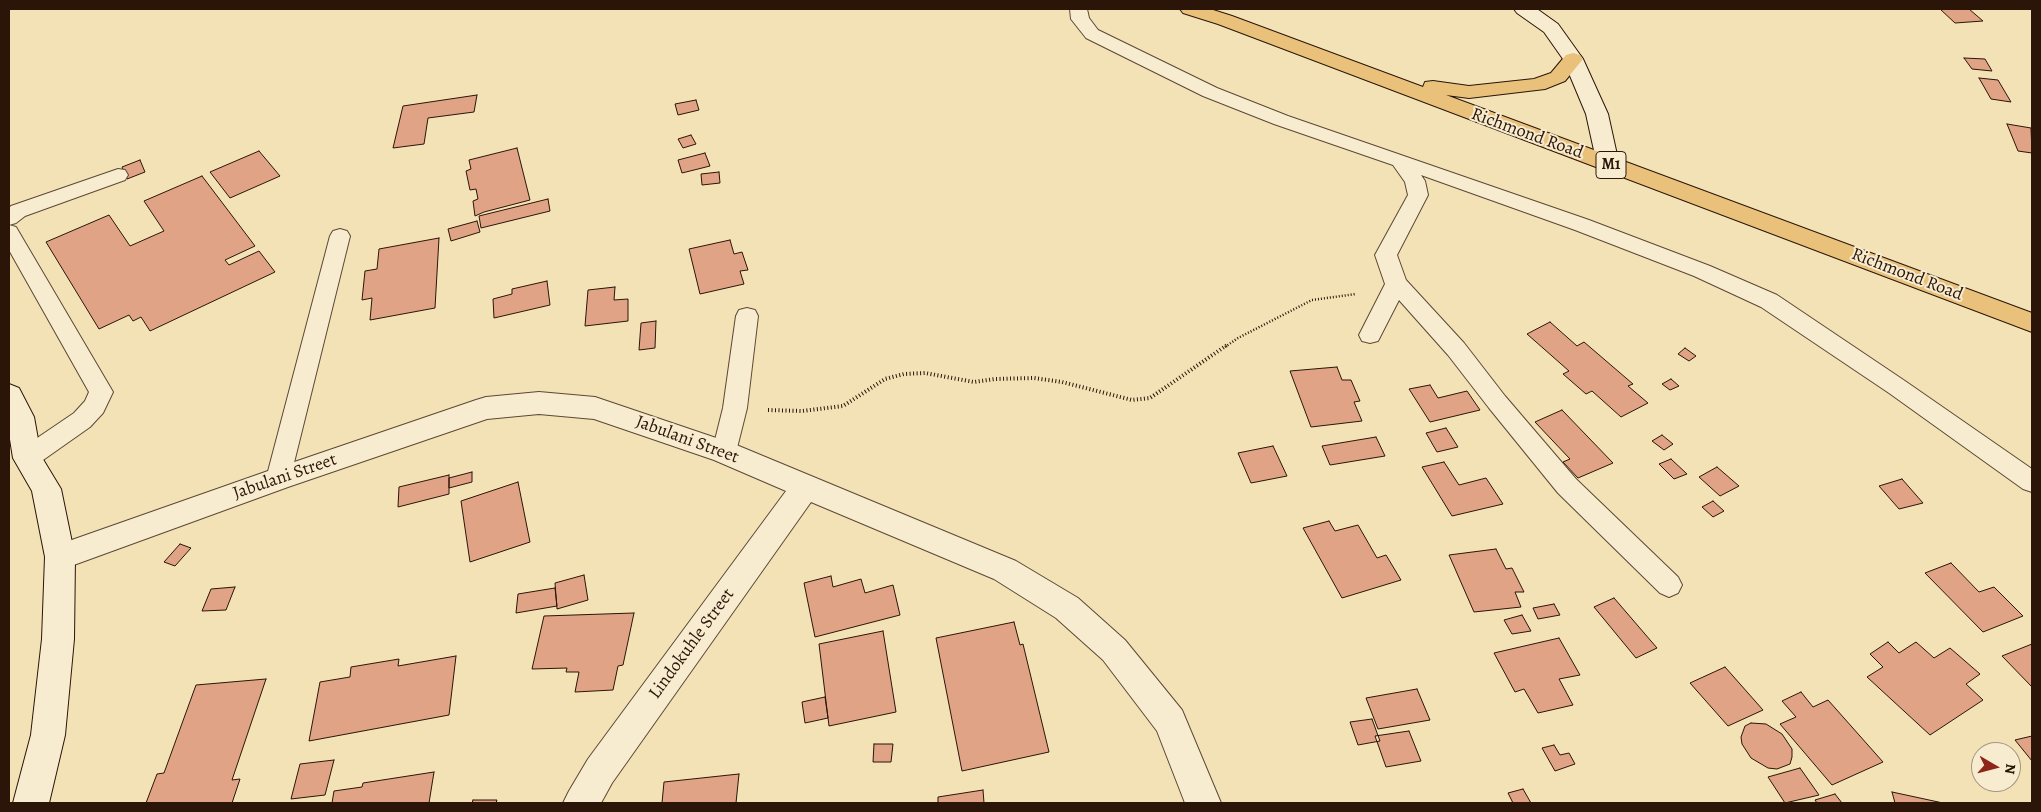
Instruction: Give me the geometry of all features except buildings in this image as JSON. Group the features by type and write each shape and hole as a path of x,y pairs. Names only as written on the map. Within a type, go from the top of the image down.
{"highway":[{"name":"Richmond Road","path":"1190,9 2032,323"},
{"path":"1382,80 1469,92 1504,90 1538,85 1558,77 1573,59"}],"street":[{"path":"1524,9 1551,28 1573,59 1597,114 1608,164"},
{"path":"9,395 20,417 27,458 46,489 60,557 58,639 48,734 31,803"},
{"name":"Jabulani Street","path":"60,557 278,478 486,408 539,403 595,408 724,452 1005,570 1067,608 1114,650 1170,721 1203,803"},
{"name":"Lindokuhle Street","path":"581,803 600,771 806,486"}],"lane":[{"path":"1079,9 1080,19 1092,34 1210,92 1281,120 1582,225 1702,272 1768,301 1897,387 2032,482"},
{"path":"1400,161 1414,181 1418,195 1386,255 1396,284 1412,299 1456,349 1497,402 1567,486 1670,585"},
{"path":"9,218 18,211 118,176"},
{"path":"9,232 101,392 95,406 82,420 27,458"},
{"path":"278,478 340,236"},
{"path":"1370,334 1396,284"},
{"path":"724,452 735,408 747,316"}],"path":[{"path":"735,408 802,411 843,406 885,379 904,374 925,372 974,382 995,379 1034,378 1062,382 1132,400 1150,398 1238,338 1312,300 1373,292 1396,284"}]}
